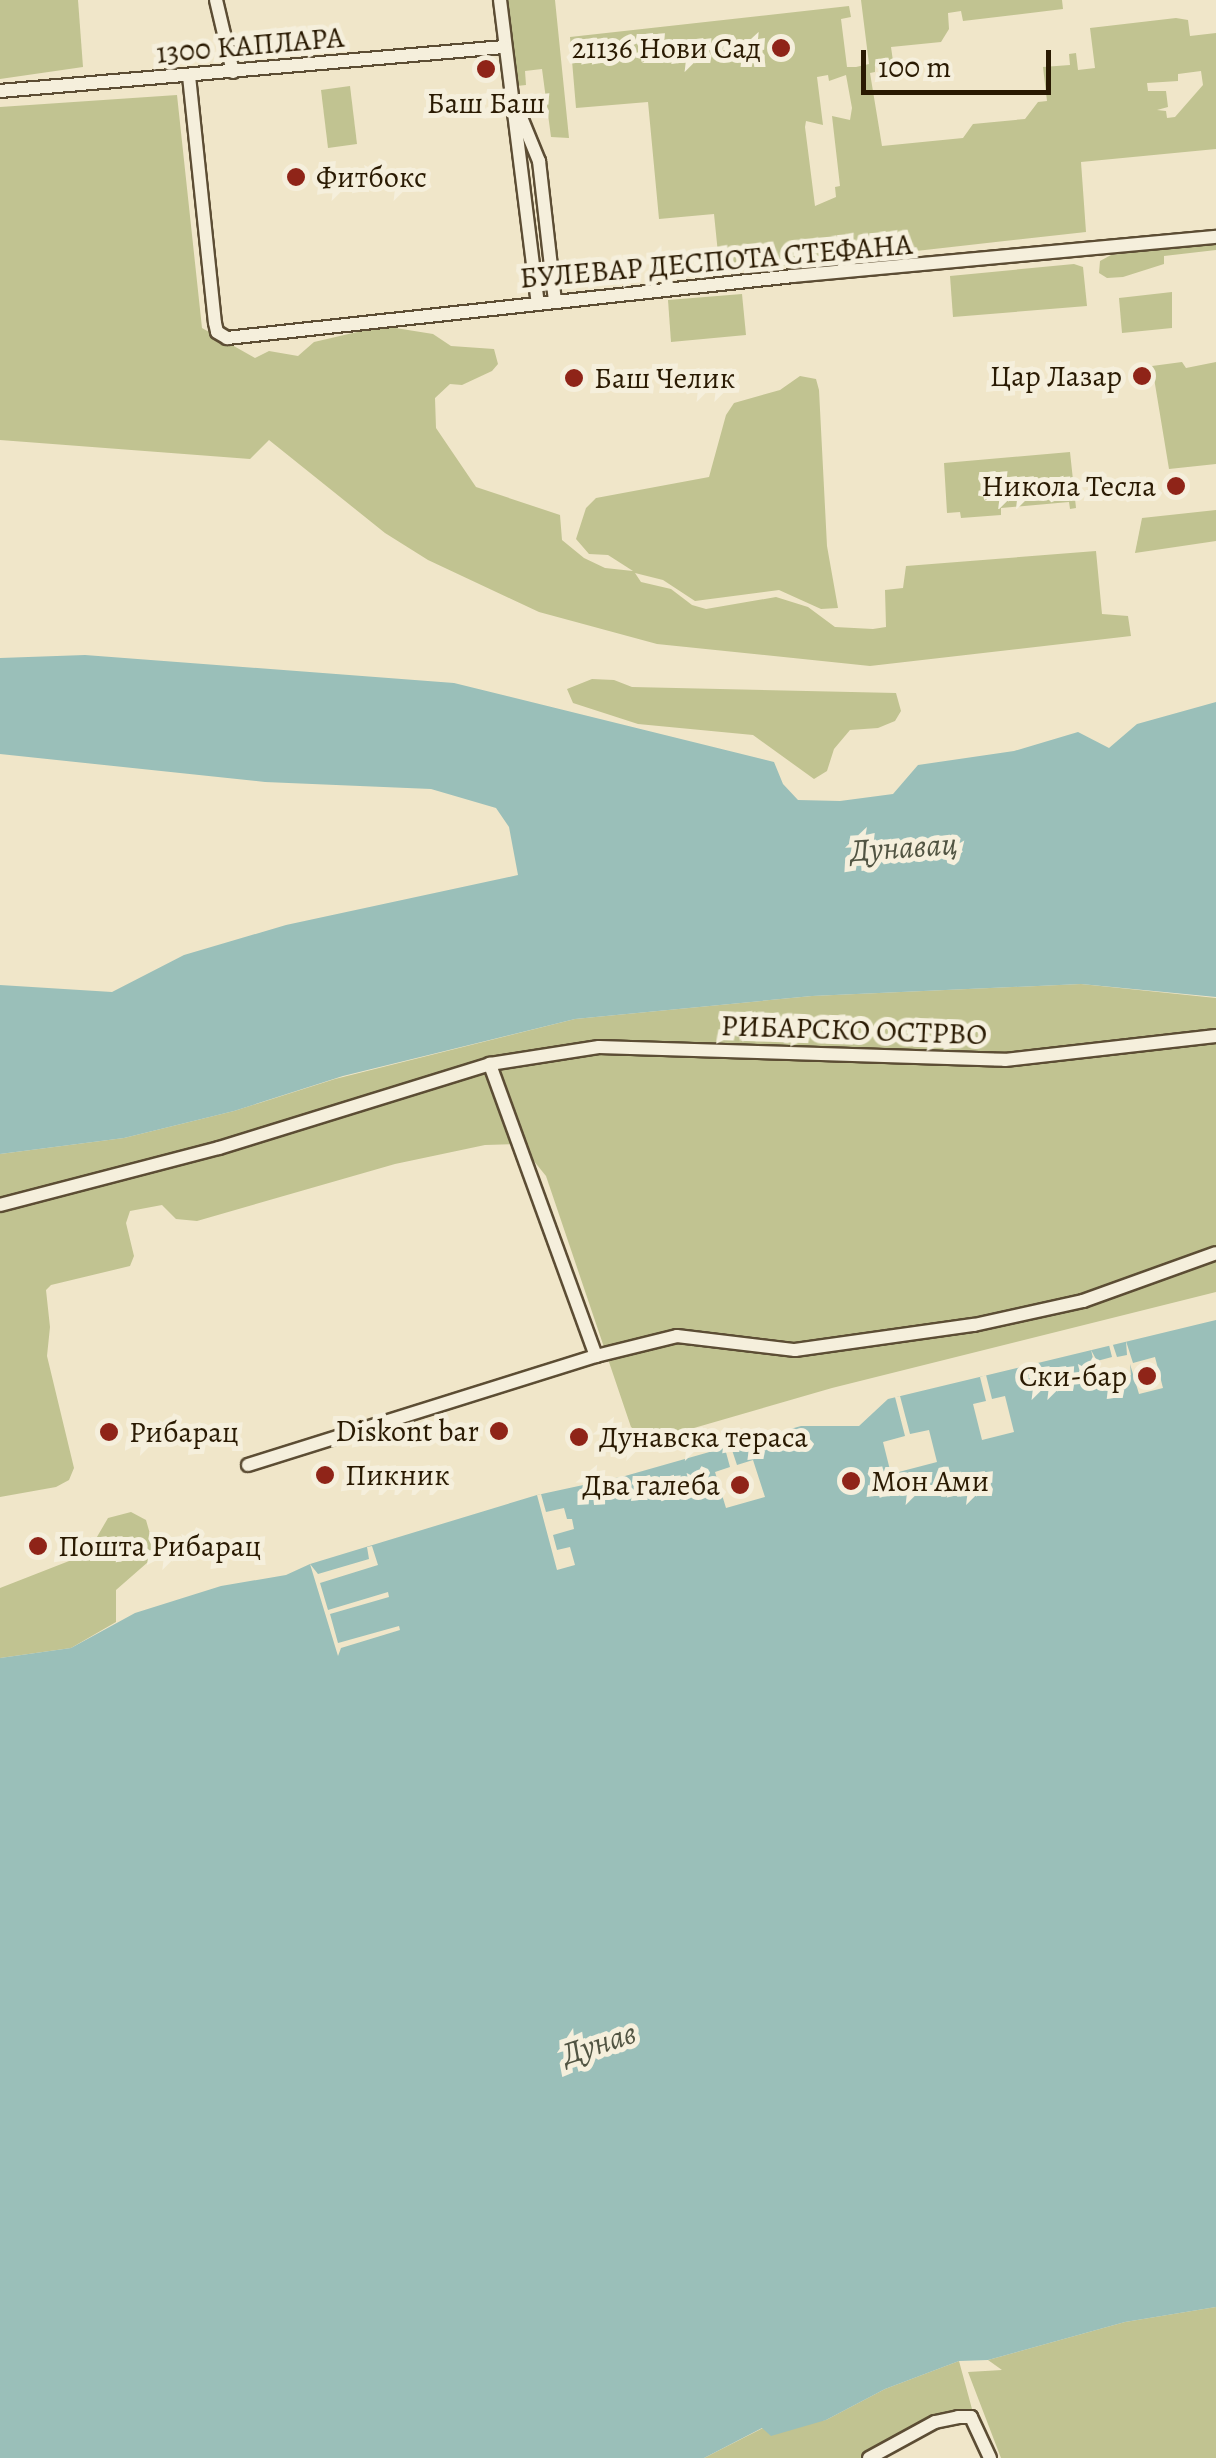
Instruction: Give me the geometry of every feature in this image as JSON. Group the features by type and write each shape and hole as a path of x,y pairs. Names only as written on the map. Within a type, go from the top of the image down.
{"street":[{"path":"216,0 233,72"},
{"path":"500,0 538,303"},
{"name":"1300 КАПЛАРА","path":"0,92 504,47"},
{"name":"БУЛЕВАР ДЕСПОТА СТЕФАНА","path":"190,76 215,323 222,336 1216,237"},
{"path":"510,89 538,162 556,301"},
{"name":"РИБАРСКО ОСТРВО","path":"0,1205 219,1148 490,1064 599,1046 1005,1060 1216,1036"},
{"path":"490,1064 596,1356"},
{"path":"248,1465 596,1356 677,1336 795,1350 974,1325 1084,1301 1216,1254"},
{"path":"869,2458 935,2422 971,2417 990,2458"}],"green space":[{"path":"0,0 78,0 83,67 0,79"},
{"path":"507,0 555,0 569,138 551,137 542,69 525,71 526,85 517,86"},
{"path":"861,0 1062,0 1063,9 963,21 961,11 948,13 949,29 941,42 891,47 893,61 875,63 875,72 870,73 882,146 963,138 973,124 1025,119 1038,102 1047,101 1043,67 1070,65 1069,54 1076,53 1078,70 1095,68 1090,28 1188,20 1190,36 1216,33 1216,149 1081,162 1086,232 720,273 714,214 659,219 648,102 576,108 570,37 849,6 851,17 841,19 847,67 869,64","holes":["1201,71 1203,85 1175,117 1167,118 1166,111 1157,110 1168,107 1166,91 1148,91 1147,83 1178,81 1178,74","828,75 829,81 846,75 852,108 850,120 832,116 840,186 835,187 836,197 815,206 805,127 806,121 823,125 817,77"]},
{"path":"350,86 357,144 328,148 321,90"},
{"path":"177,95 202,328 255,358 269,351 298,356 314,342 383,326 433,334 451,346 494,349 498,364 492,371 462,385 450,384 435,398 436,428 476,487 560,515 562,540 584,558 605,568 633,571 608,555 589,554 576,539 586,508 596,498 709,477 726,415 734,403 780,390 800,376 816,379 819,390 827,546 838,608 821,609 779,590 695,601 663,580 635,573 641,582 671,589 692,605 706,609 776,597 808,607 835,627 873,629 886,627 885,590 903,588 906,566 1096,551 1102,614 1128,616 1131,636 870,666 657,644 539,612 428,560 385,533 269,440 250,459 0,440 0,107"},
{"path":"1216,243 1216,250 1164,256 1164,264 1123,277 1107,278 1099,273 1100,261 1111,255"},
{"path":"1074,264 1083,267 1087,306 953,317 950,276"},
{"path":"1172,292 1172,328 1122,333 1119,298"},
{"path":"742,294 746,335 671,342 668,300"},
{"path":"1182,362 1186,368 1216,362 1216,464 1169,469 1152,366"},
{"path":"1070,452 1076,508 1070,509 1069,502 1001,508 1001,515 961,518 960,512 947,513 944,463"},
{"path":"1216,510 1216,541 1135,553 1142,518"},
{"path":"592,679 614,680 632,687 896,693 901,711 895,721 878,728 850,730 834,749 827,771 814,779 753,735 638,724 573,703 567,689"},
{"path":"1081,984 1216,998 1216,1292 832,1388 649,1441 631,1427 546,1176 520,1144 485,1145 395,1164 197,1221 176,1219 162,1205 130,1211 126,1223 134,1256 130,1266 51,1285 46,1290 50,1327 47,1356 74,1468 69,1480 56,1487 0,1497 0,1154 124,1138 234,1111 335,1079 575,1019 812,996"},
{"path":"131,1512 146,1520 156,1555 116,1590 116,1622 71,1648 0,1658 0,1588 87,1554 108,1518"},
{"path":"1216,2307 1216,2458 1001,2458 968,2372 1002,2370 988,2360 1125,2322"},
{"path":"959,2361 972,2409 941,2417 865,2458 704,2458 763,2428 826,2420 885,2389"}],"water":[{"name":"Дунавац","path":"85,655 454,683 774,762 783,784 798,800 840,801 893,794 918,765 1014,751 1078,732 1109,748 1137,724 1216,702 1216,997 1081,984 812,996 575,1019 343,1076 234,1111 124,1138 0,1154 0,985 112,992 184,955 286,925 518,875 509,827 496,808 431,789 265,782 0,754 0,658"},
{"name":"Дунав","path":"1216,1320 1216,2307 1125,2322 988,2360 959,2361 885,2389 826,2420 771,2436 762,2428 704,2458 0,2458 0,1658 71,1648 135,1613 221,1586 286,1575 310,1564 537,1495 625,1476 801,1426 859,1426 888,1399"}],"pier":[{"path":"1126,1341 1133,1363 1155,1357 1163,1388 1139,1394 1130,1364 1131,1375 1099,1383 1091,1350 1097,1361 1112,1357 1109,1345 1113,1345 1117,1357 1127,1355"},
{"path":"986,1375 992,1399 1005,1396 1014,1432 982,1440 973,1404 986,1401 980,1377"},
{"path":"900,1396 910,1434 929,1430 937,1462 891,1474 883,1442 905,1436 895,1397"},
{"name":"Два галеба","path":"730,1444 737,1465 753,1460 765,1497 726,1508 715,1472 730,1467 724,1445"},
{"path":"541,1494 546,1512 564,1508 567,1519 572,1519 574,1529 553,1535 557,1550 570,1547 575,1565 557,1570 537,1495"},
{"path":"372,1546 378,1565 320,1583 328,1610 388,1592 389,1597 330,1614 338,1643 399,1626 400,1630 341,1648 338,1656 310,1564 318,1574 369,1559 367,1547"}],"place":[{"name":"21136 Нови Сад","path":"781,48"},
{"name":"Баш Баш","path":"486,69"},
{"name":"Фитбокс","path":"296,177"},
{"name":"Цар Лазар","path":"1142,376"},
{"name":"Баш Челик","path":"574,378"},
{"name":"Никола Тесла","path":"1176,486"},
{"name":"Ски-бар","path":"1147,1376"},
{"name":"Diskont bar","path":"499,1431"},
{"name":"Рибарац","path":"109,1432"},
{"name":"Дунавска тераса","path":"579,1437"},
{"name":"Пикник","path":"325,1475"},
{"name":"Мон Ами","path":"851,1481"},
{"name":"Два галеба","path":"740,1485"},
{"name":"Пошта Рибарац","path":"38,1546"}]}
